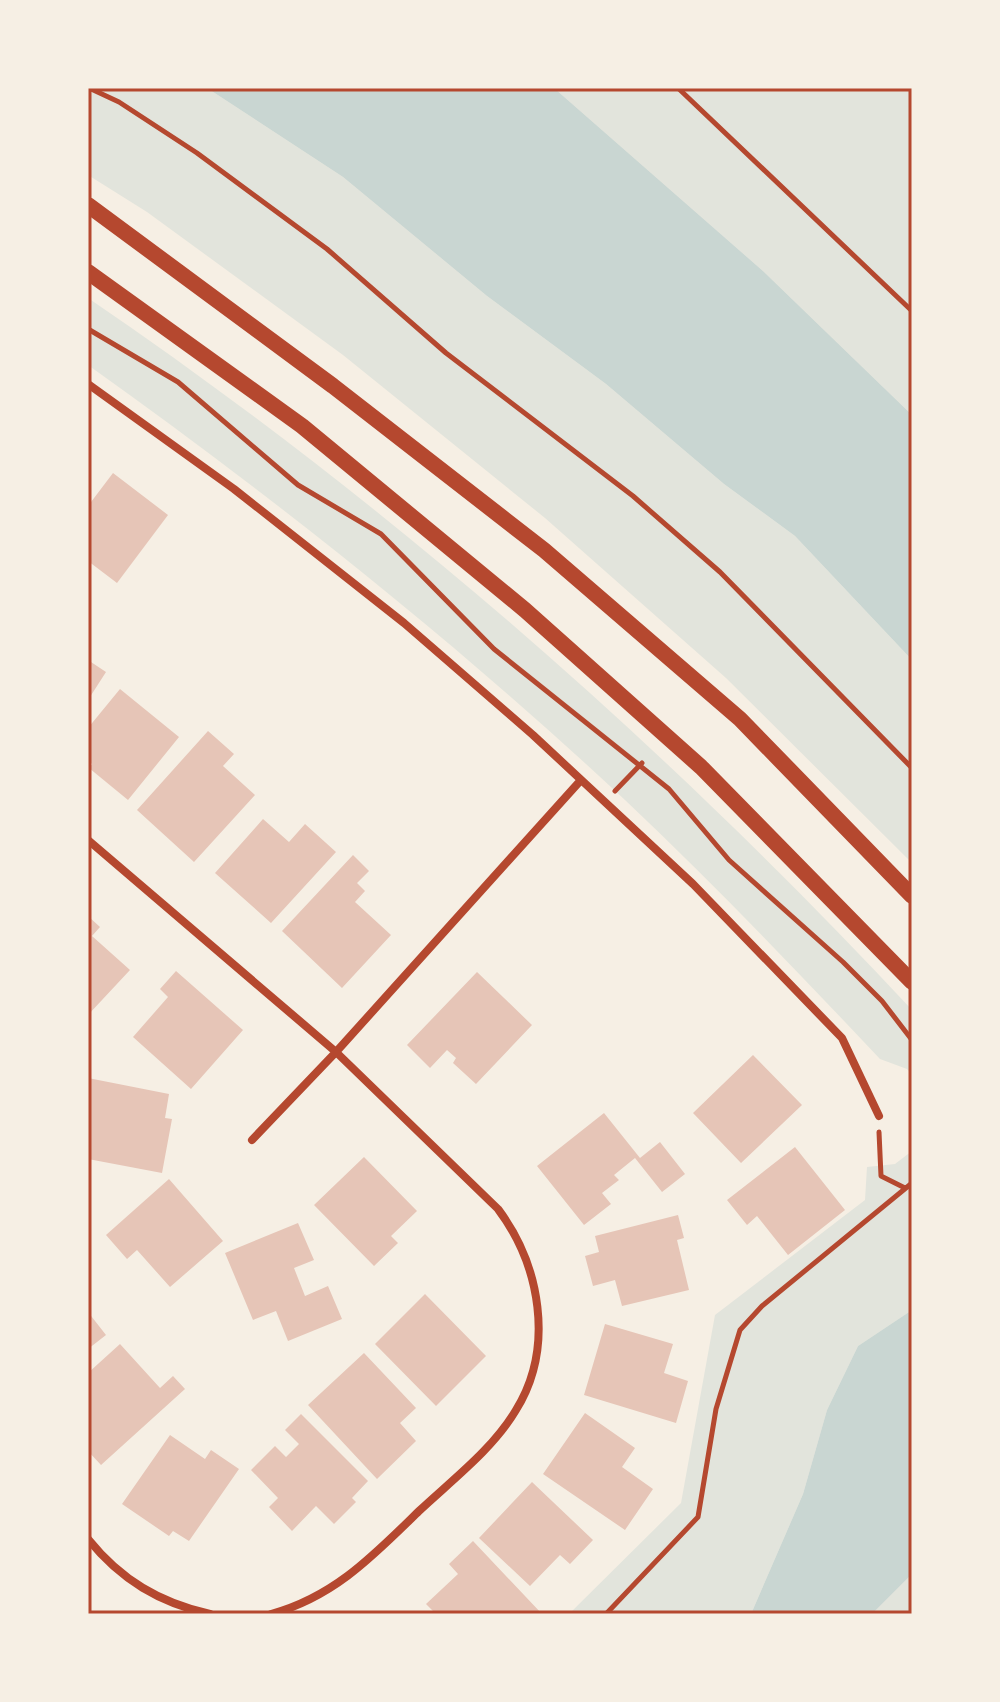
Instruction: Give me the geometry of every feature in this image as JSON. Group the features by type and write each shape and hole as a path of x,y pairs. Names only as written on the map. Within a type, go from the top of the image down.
{"main road":[{"path":"88,205 333,386 544,550 740,719 912,896"},
{"path":"88,272 302,426 525,610 701,767 912,982"}],"street":[{"path":"88,384 234,489 404,623 581,780 693,884 842,1038 879,1116"},
{"path":"252,1140 336,1052 581,780"},
{"path":"88,840 336,1052 498,1209 518,1236 538,1302 538,1338 531,1377 517,1410 490,1442 359,1570 327,1593 271,1614"},
{"path":"88,1539 146,1593 180,1607 210,1614"}],"path":[{"path":"89,88 119,102 197,153 315,241 446,353 633,496 720,572 912,768"},
{"path":"678,88 912,311"},
{"path":"88,329 178,382 298,485 381,534 494,649 559,704 642,763 669,789 739,870 882,1001 912,1040"},
{"path":"604,802 642,763"},
{"path":"879,1116 881,1176 905,1188"},
{"path":"606,1614 698,1517 716,1409 740,1330 762,1306 912,1183"}],"shaded area":[{"path":"88,88 207,88 343,177 487,296 606,384 724,484 795,536 912,660 912,863 726,678 545,518 343,355 147,212 88,175"},
{"path":"207,88 554,88 763,271 912,415 912,660 795,536 724,484 606,384 487,296 343,177"},
{"path":"554,88 912,88 912,415 763,271"},
{"path":"88,298 309,458 416,543 520,631 721,815 912,1010 912,1075 907,1069 880,1059 658,831 496,684 296,520 88,365"},
{"path":"912,1151 912,1310 858,1346 827,1410 803,1494 751,1614 569,1614 681,1503 715,1315 865,1200 867,1167 895,1164"},
{"path":"912,1310 912,1574 872,1614 751,1614 803,1494 827,1410 858,1346"},
{"path":"912,1574 912,1614 872,1614"}],"building":[{"path":"113,473 168,515 117,583 88,561 88,506"},
{"path":"88,660 106,672 88,700"},
{"path":"120,689 179,737 128,800 89,768 92,764 88,761 88,728"},
{"path":"208,731 234,754 223,766 255,795 194,862 137,810"},
{"path":"263,819 289,842 305,824 336,852 271,923 215,873"},
{"path":"353,855 369,871 357,883 365,891 355,902 391,935 342,988 282,931"},
{"path":"88,916 100,927 92,936 130,970 88,1015"},
{"path":"176,971 243,1030 191,1089 133,1037 168,997 160,989"},
{"path":"477,972 532,1025 476,1084 453,1063 456,1058 447,1050 430,1068 407,1045"},
{"path":"753,1055 802,1105 741,1163 693,1113"},
{"path":"88,1078 169,1094 165,1118 172,1119 162,1173 88,1159"},
{"path":"604,1113 640,1158 660,1142 685,1174 662,1192 635,1158 614,1175 619,1180 602,1193 611,1204 584,1225 537,1166"},
{"path":"795,1147 845,1210 788,1255 757,1216 747,1225 727,1200"},
{"path":"364,1157 417,1211 391,1236 398,1243 374,1266 314,1205"},
{"path":"169,1179 223,1241 170,1287 137,1250 127,1259 106,1235"},
{"path":"678,1215 684,1238 677,1240 689,1290 622,1306 615,1280 593,1286 585,1256 599,1252 595,1236"},
{"path":"298,1223 314,1260 294,1268 305,1296 328,1286 342,1319 288,1341 276,1311 253,1320 225,1253"},
{"path":"425,1294 486,1356 436,1406 375,1344"},
{"path":"88,1312 106,1335 88,1349"},
{"path":"605,1324 673,1344 664,1373 688,1381 676,1423 584,1395"},
{"path":"120,1344 160,1388 173,1376 185,1389 101,1465 88,1451 88,1373"},
{"path":"364,1353 416,1408 400,1423 416,1441 377,1479 308,1405"},
{"path":"585,1413 635,1448 622,1467 653,1489 625,1530 543,1474"},
{"path":"301,1414 368,1481 352,1498 356,1502 334,1524 316,1506 292,1531 269,1507 278,1498 251,1470 275,1446 286,1457 299,1444 285,1430"},
{"path":"170,1435 205,1459 211,1450 239,1469 189,1541 173,1531 169,1536 122,1504"},
{"path":"532,1482 593,1540 570,1564 560,1555 530,1586 479,1538"},
{"path":"473,1541 542,1614 436,1614 426,1604 458,1574 449,1564"}]}
